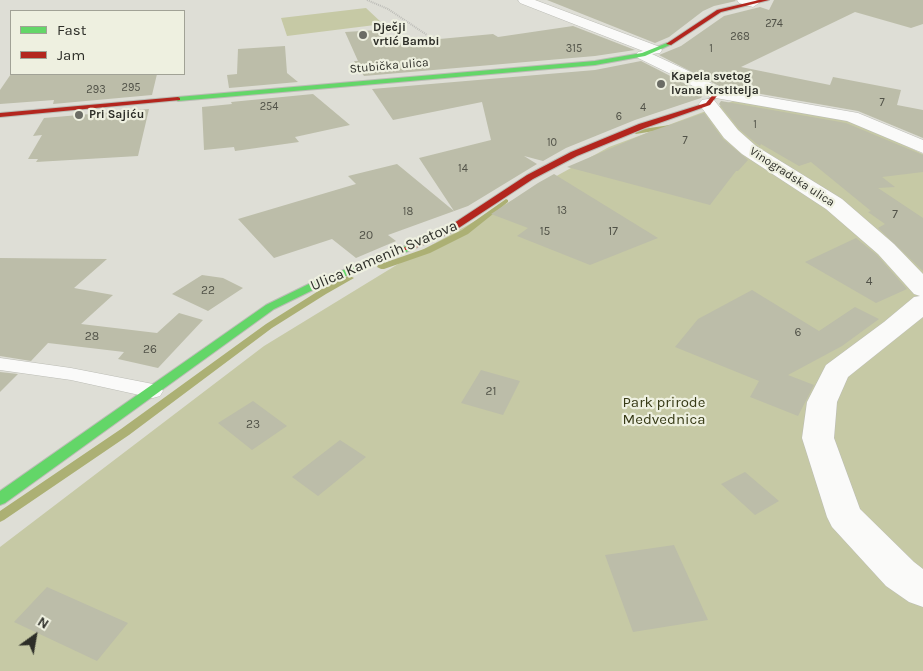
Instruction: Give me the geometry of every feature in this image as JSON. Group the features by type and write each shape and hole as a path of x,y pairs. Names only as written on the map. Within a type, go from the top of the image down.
{"main road":[{"name":"Stubička ulica","path":"0,116 452,74 595,63 649,52 675,42 714,13 748,1 766,0"},
{"name":"Ulica Kamenih Svatova","path":"0,499 270,307 319,283 397,253 451,229 530,177 574,154 712,99"}],"street":[{"path":"524,0 649,52 690,77 712,99 852,117 923,147"},
{"name":"Vinogradska ulica","path":"712,99 731,134 749,150 834,204 886,249 923,289"},
{"path":"923,303 894,328 836,372 822,402 818,438 845,517 900,574 923,590"}],"lane":[{"path":"0,364 71,374 153,391"}],"path":[{"path":"368,0 388,9 426,36"}],"green space":[{"path":"366,8 383,24 287,36 281,18"},
{"name":"Park prirode Medvednica","path":"733,101 835,117 858,123 923,154 923,671 0,671 0,547 264,346 408,258 609,147"}],"building":[{"path":"547,0 736,1 714,6 703,11 669,37 655,43"},
{"path":"774,0 923,0 923,24 911,28 855,12 741,67 830,85 833,77 901,90 897,105 923,110 923,138 858,111 721,87 659,55 681,46 724,16 760,7 769,10"},
{"path":"573,26 635,50 595,56 364,76 354,61 358,61 345,32 378,30 386,44 493,34 498,37"},
{"path":"285,46 287,73 298,82 229,88 227,75 237,74 238,49"},
{"path":"641,61 703,95 701,98 635,120 566,148 543,161 524,156 537,164 468,206 388,235 396,241 356,258 332,239 274,258 238,219 356,184 348,176 397,164 454,211 419,158 491,140 482,102 393,120 372,89 595,70"},
{"path":"10,75 157,75 152,95 53,104 54,100 0,104 0,90"},
{"path":"313,94 350,125 295,137 299,142 235,151 234,147 204,150 202,107 232,104 231,102"},
{"path":"721,101 846,123 923,155 923,172 882,177 895,187 878,188 923,218 923,271 878,228 885,224 868,212 871,211 811,162 799,166 761,144 760,146 757,144 739,129 719,104"},
{"path":"149,109 138,156 36,162 38,159 28,159 42,135 33,136 44,118"},
{"path":"704,113 723,139 748,160 736,171 710,205 567,167 649,132"},
{"path":"554,174 658,238 590,265 517,236 528,228 491,214"},
{"path":"856,238 877,255 907,289 876,303 805,262"},
{"path":"0,258 107,259 74,288 113,295 81,324 157,333 179,313 203,320 158,368 118,359 124,352 48,343 31,361 0,356"},
{"path":"202,275 223,278 243,288 208,311 172,294"},
{"path":"752,290 819,331 855,307 879,319 842,346 788,375 814,385 798,416 750,397 759,381 675,347 698,319"},
{"path":"481,370 520,381 503,415 461,403"},
{"path":"0,372 18,374 0,392"},
{"path":"253,401 287,426 252,450 218,423"},
{"path":"340,440 366,457 318,496 292,477"},
{"path":"745,472 779,501 755,515 721,484"},
{"path":"674,545 708,620 633,632 605,555"},
{"path":"47,587 128,623 97,661 14,622"}],"waterway":[{"path":"636,132 670,127"},
{"path":"381,267 427,251 465,232 506,201"},
{"path":"0,517 125,432 269,326 323,292 350,278"}],"traffic: fast":[{"path":"178,99 595,63 643,55 669,44"},
{"path":"0,499 270,307 319,283 408,248"}],"traffic: jam":[{"path":"669,44 719,11 766,0"},
{"path":"408,248 451,229 530,177 574,154 642,126 708,104 716,93"},
{"path":"0,115 178,99"}],"place":[{"name":"Dječji vrtić Bambi","path":"363,35"},
{"name":"Kapela svetog Ivana Krstitelja","path":"661,84"},
{"name":"Pri Sajiću","path":"79,115"}]}
